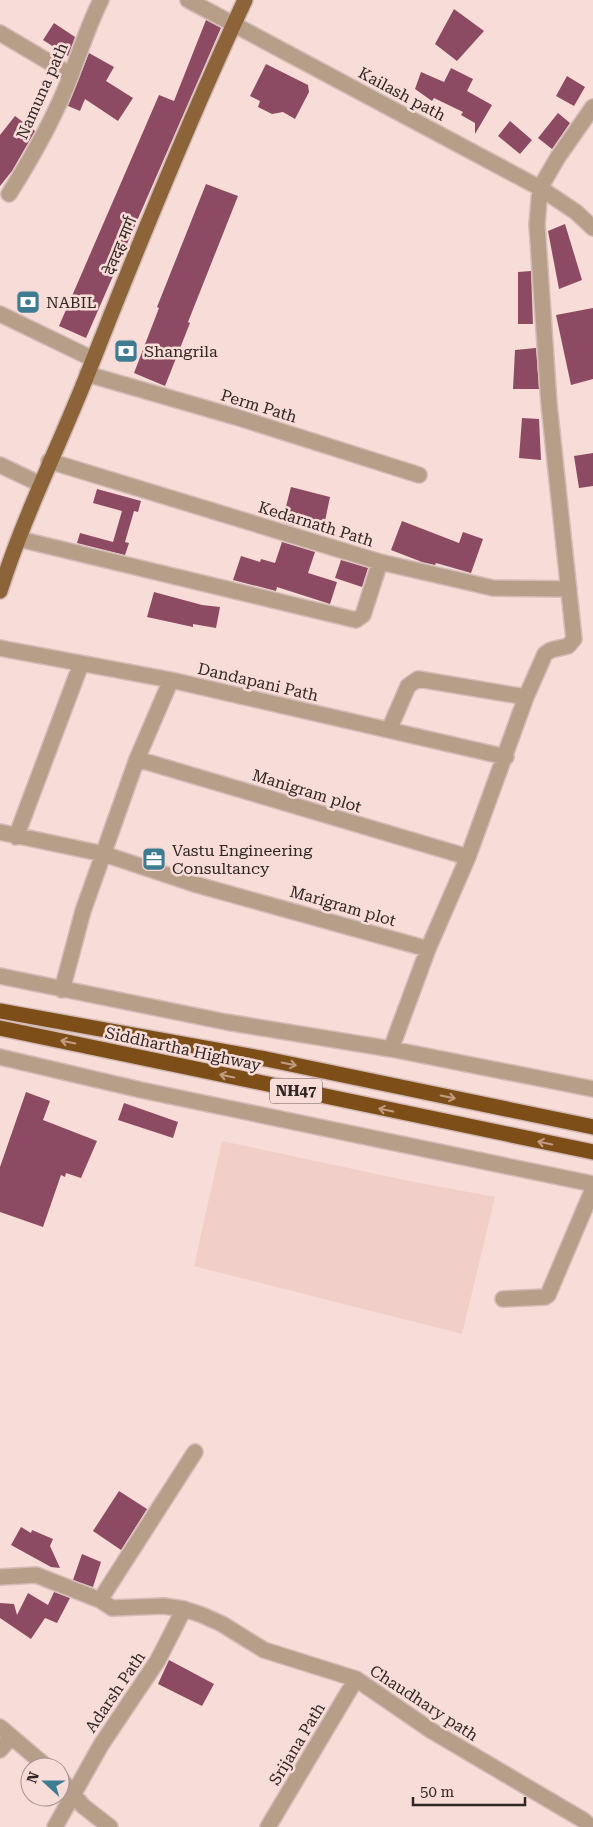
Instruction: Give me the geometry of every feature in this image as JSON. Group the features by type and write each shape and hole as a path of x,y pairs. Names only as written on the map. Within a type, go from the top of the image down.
{"highway":[{"name":"Siddhartha Highway","path":"0,1010 266,1059 593,1127"},
{"name":"Siddhartha Highway","path":"0,1028 593,1152"}],"main road":[{"name":"देवदह मार्ग","path":"0,591 3,573 19,539 49,461 87,374 173,164 245,0"}],"street":[{"name":"Namuna path","path":"9,194 40,145 71,75 88,24 101,0"},
{"name":"Kailash path","path":"188,0 540,188 576,212 593,228"},
{"path":"0,33 71,75"},
{"path":"391,1049 428,949 468,857 506,757 526,697 545,654 551,650 568,646 574,640 552,433 538,259 540,188 593,107"},
{"path":"0,314 93,359"},
{"name":"Perm Path","path":"87,374 236,417 420,475"},
{"name":"Kedarnath Path","path":"19,539 356,620 363,615 380,562 49,461"},
{"path":"0,464 40,484"},
{"path":"380,562 492,588 569,589"},
{"name":"Dandapani Path","path":"0,648 171,680 506,757"},
{"path":"16,837 81,664"},
{"path":"389,730 408,686 418,679 526,697"},
{"path":"62,990 83,911 137,759 171,680"},
{"name":"Manigram plot","path":"137,759 468,857"},
{"name":"Marigram plot","path":"0,832 16,837 104,854 194,884 428,949"},
{"path":"0,976 226,1022 391,1049 593,1089"},
{"path":"0,1057 141,1090 593,1184"},
{"path":"503,1299 545,1298 548,1295 593,1189"},
{"path":"100,1600 194,1452"},
{"name":"Chaudhary path","path":"0,1577 36,1575 100,1600 112,1608 164,1606 184,1608 222,1624 271,1652 356,1679 432,1731 527,1786 591,1827"},
{"name":"Adarsh Path","path":"55,1827 72,1793 101,1745 158,1660 180,1621 184,1608"},
{"name":"Srijana Path","path":"268,1827 356,1679"},
{"path":"0,1750 6,1732 35,1757"},
{"path":"70,1790 83,1806 110,1827"}],"shaded area":[{"path":"222,1141 409,1181 495,1197 462,1334 194,1266"}],"building":[{"path":"454,9 484,31 457,61 435,44"},
{"path":"206,20 221,28 86,338 59,326 159,95 174,101"},
{"path":"54,23 75,37 68,56 43,40"},
{"path":"89,53 114,67 106,81 133,98 118,121 85,99 80,111 68,106"},
{"path":"266,64 308,85 309,92 295,119 283,112 272,114 258,107 260,101 250,96"},
{"path":"451,68 473,79 467,91 492,105 475,134 475,123 461,115 463,112 434,98 432,101 415,89 421,72 444,82"},
{"path":"567,76 585,87 574,106 556,96"},
{"path":"558,113 570,123 552,149 538,138"},
{"path":"15,116 35,131 12,171 0,186 0,135"},
{"path":"510,121 532,140 520,154 498,136"},
{"path":"206,184 238,196 165,386 134,373 159,308 157,307"},
{"path":"565,224 582,280 559,289 548,231"},
{"path":"531,271 533,324 518,324 518,272"},
{"path":"593,308 593,379 571,385 556,315"},
{"path":"536,348 539,389 513,389 515,350"},
{"path":"522,418 539,419 541,460 519,458"},
{"path":"593,453 593,486 579,488 574,456"},
{"path":"291,487 330,497 325,521 298,516 295,526 282,522"},
{"path":"97,489 141,501 138,512 134,511 125,542 129,543 125,555 77,543 80,533 113,542 122,511 93,503"},
{"path":"402,521 459,543 463,532 483,539 471,573 436,563 435,565 422,562 391,550"},
{"path":"282,542 315,552 308,573 337,582 330,604 277,587 276,591 233,580 241,556 260,562 261,559 275,563"},
{"path":"341,560 368,568 362,587 335,578"},
{"path":"154,592 202,605 220,607 216,628 193,624 193,627 147,617"},
{"path":"26,1092 50,1101 43,1120 97,1141 81,1178 66,1173 65,1177 61,1175 43,1227 0,1212 0,1167"},
{"path":"124,1103 178,1122 173,1138 118,1120"},
{"path":"119,1491 147,1509 121,1550 93,1531"},
{"path":"21,1527 31,1533 32,1530 53,1539 50,1546 60,1568 51,1567 11,1545"},
{"path":"82,1554 101,1562 93,1587 73,1580"},
{"path":"54,1592 70,1598 57,1623 45,1618 31,1639 0,1618 0,1603 14,1604 17,1615 28,1593 48,1605"},
{"path":"169,1660 214,1684 202,1706 158,1684"}],"place":[{"name":"NABIL","path":"28,302"},
{"name":"Shangrila","path":"126,351"},
{"name":"Vastu Engineering Consultancy","path":"154,859"}]}
